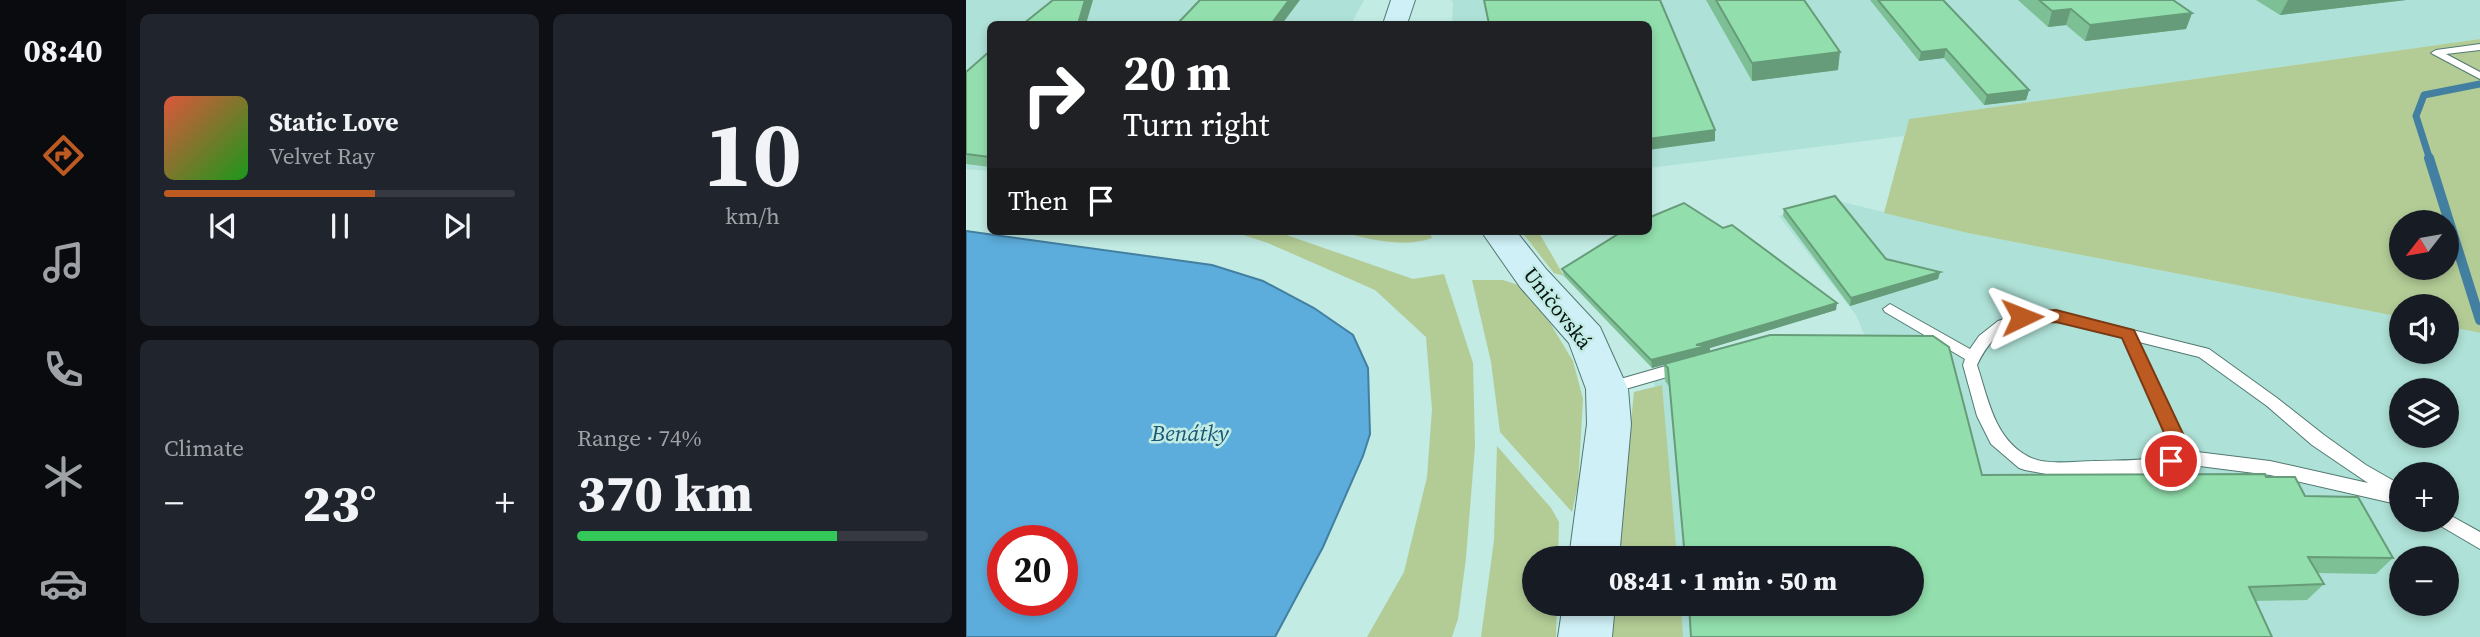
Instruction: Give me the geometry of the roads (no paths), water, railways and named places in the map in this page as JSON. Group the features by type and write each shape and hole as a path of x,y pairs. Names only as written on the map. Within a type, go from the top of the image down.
{"main road":[{"path":"1396,21 1403,0"},
{"name":"Uničovská","path":"1501,235 1533,278 1586,337 1607,389 1609,424 1595,546"},
{"path":"1585,637 1588,616"}],"lane":[{"path":"2480,47 2436,52 2480,76"},
{"path":"1890,309 1973,357"},
{"path":"2389,488 2318,440 2272,402 2204,353 2056,316 2022,317 1996,327 1984,336 1970,365 1985,416 1997,439 2025,463 2051,468 2152,467 2184,457 2270,468 2389,493"},
{"path":"2128,334 2184,457"},
{"path":"1607,389 1704,362"},
{"path":"2459,528 2480,541"}],"water":[{"name":"Benátky","path":"966,231 1212,265 1263,281 1314,308 1353,335 1368,368 1370,434 1323,547 1275,637 966,637"}],"waterway":[{"path":"2430,160 2416,116 2424,95 2480,84"},
{"path":"2429,158 2480,320"}]}
